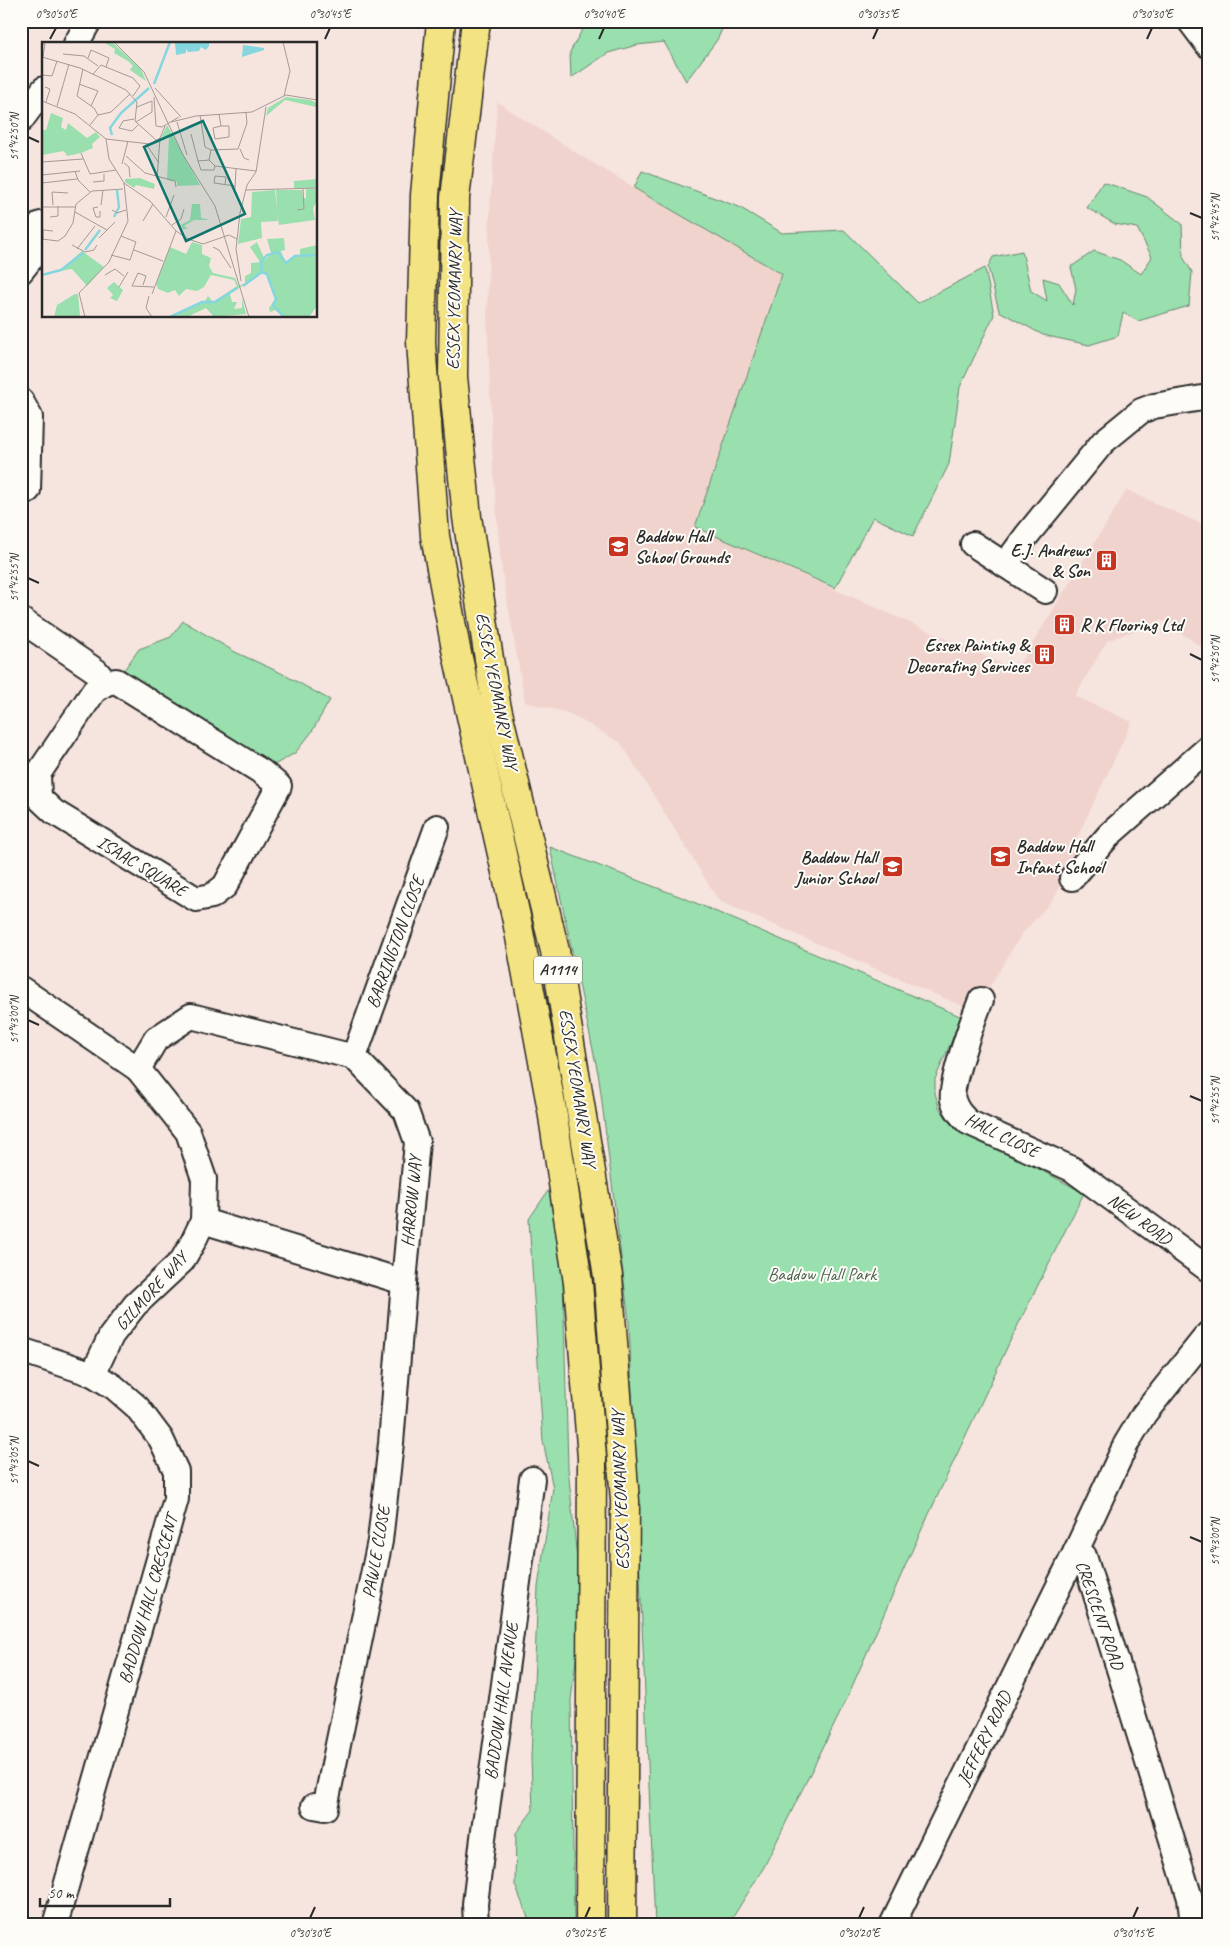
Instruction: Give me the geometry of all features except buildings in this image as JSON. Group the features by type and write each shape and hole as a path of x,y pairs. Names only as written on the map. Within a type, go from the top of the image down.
{"main road":[{"name":"ESSEX YEOMANRY WAY","path":"441,21 425,194 421,342 435,536 456,649 517,921 552,1110 578,1283 592,1458 590,1925"},
{"name":"ESSEX YEOMANRY WAY","path":"476,21 455,198 453,377 467,517 496,704 555,951 608,1276 624,1501 622,1925"}],"street":[{"path":"77,42 89,21"},
{"path":"1190,21 1208,45"},
{"path":"21,120 42,92"},
{"path":"21,271 41,246 41,224"},
{"path":"1005,565 1085,462 1103,442 1145,418 1154,406 1208,397"},
{"path":"21,401 30,417 28,490"},
{"path":"974,544 1045,592"},
{"name":"ISAAC SQUARE","path":"21,620 96,671 106,683"},
{"name":"ISAAC SQUARE","path":"116,681 262,772 279,786 225,886 212,896 196,898 54,812 39,798 38,774 94,690 106,683 116,681"},
{"path":"1072,878 1110,834 1208,748"},
{"name":"BARRINGTON CLOSE","path":"354,1057 437,827"},
{"name":"GILMORE WAY","path":"23,994 138,1069 188,1132 204,1179 203,1221 182,1261 134,1305 111,1336 93,1374"},
{"name":"HALL CLOSE","path":"981,1000 953,1086 952,1099 958,1112 968,1122 1027,1147 1072,1169"},
{"path":"138,1069 156,1039 191,1016 354,1057"},
{"name":"HARROW WAY","path":"354,1057 406,1112 416,1142 404,1282"},
{"name":"NEW ROAD","path":"1072,1169 1208,1269"},
{"path":"203,1221 404,1282"},
{"name":"PAWLE CLOSE","path":"314,1806 325,1808 380,1541 391,1443 404,1282"},
{"name":"CRESCENT ROAD","path":"1194,1925 1190,1898 1084,1556 1076,1551 1126,1444 1144,1414 1208,1334"},
{"name":"BADDOW HALL CRESCENT","path":"21,1350 93,1374 114,1387 137,1407 161,1439 176,1471 176,1499 55,1925"},
{"name":"BADDOW HALL AVENUE","path":"476,1925 475,1904 483,1838 532,1479"},
{"name":"JEFFERY ROAD","path":"892,1925 1076,1551"}],"shaded area":[{"name":"Baddow Hall School Grounds","path":"497,102 586,159 782,274 695,527 1016,670 1127,490 1208,527 1208,651 1161,620 1107,641 1075,696 1132,722 1075,842 1074,860 1054,898 1021,935 984,996 967,1008 719,901 621,743 568,713 525,702 501,565 493,467 487,314 490,209"}],"green space":[{"path":"587,21 726,21 717,40 686,81 664,42 637,45 608,53 571,78 570,52"},
{"path":"642,171 739,207 782,233 844,230 918,303 985,268 994,315 960,387 949,464 913,536 873,517 835,588 695,527 782,274 634,188"},
{"path":"1103,182 1147,197 1182,224 1183,257 1192,272 1189,306 1138,321 1123,313 1118,336 1089,345 1043,335 999,311 988,267 993,257 1022,251 1031,291 1047,301 1043,278 1059,283 1073,305 1076,289 1071,267 1094,251 1120,260 1141,274 1152,257 1137,228 1115,224 1087,208"},
{"path":"183,621 235,652 281,673 330,700 311,733 295,753 262,772 116,681 139,649 171,637"},
{"name":"Baddow Hall Park","path":"550,847 684,898 962,1017 935,1079 935,1093 939,1107 947,1119 960,1129 1084,1193 1011,1339 914,1546 843,1707 764,1867 728,1925 655,1925 629,1322 599,1078"},
{"path":"550,1188 562,1241 568,1468 582,1611 571,1700 574,1925 531,1925 515,1885 516,1833 533,1810 531,1758 538,1587 553,1488 543,1441 529,1219"}],"place":[{"name":"Baddow Hall School Grounds","path":"619,546"},
{"name":"E.J. Andrews & Son","path":"1106,560"},
{"name":"R K Flooring Ltd","path":"1064,625"},
{"name":"Essex Painting & Decorating Services","path":"1045,655"},
{"name":"Baddow Hall Infant School","path":"1000,856"},
{"name":"Baddow Hall Junior School","path":"893,867"}]}
